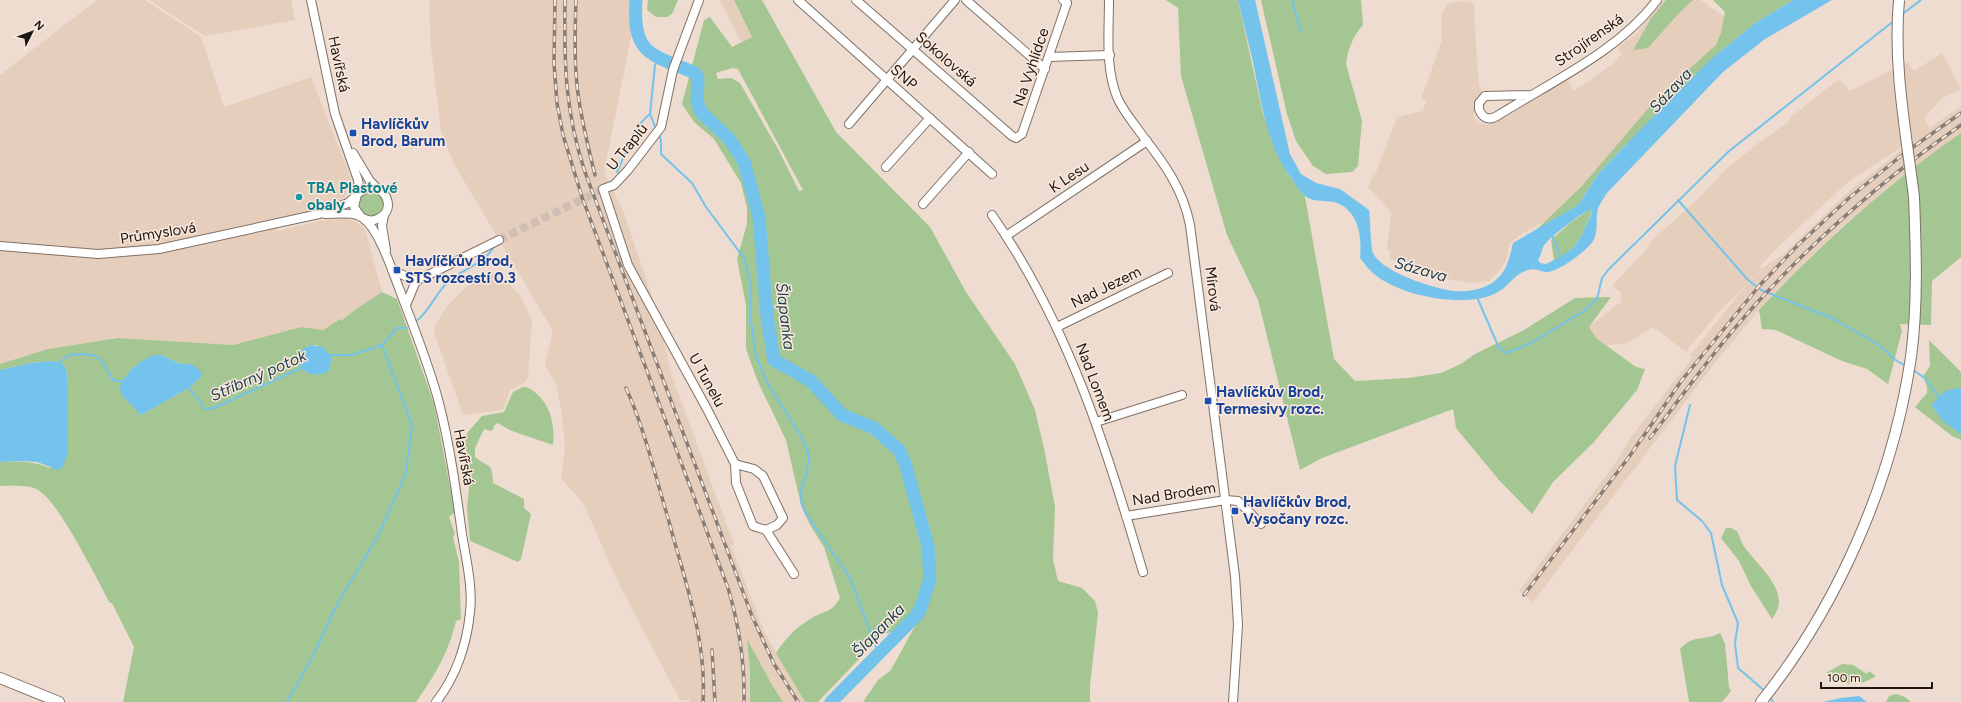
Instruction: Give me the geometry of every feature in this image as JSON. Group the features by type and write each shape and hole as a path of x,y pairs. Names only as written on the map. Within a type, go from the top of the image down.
{"main road":[{"path":"1761,702 1781,677 1802,646 1828,602 1866,520 1884,468 1900,410 1911,357 1917,262 1914,198 1901,89 1898,48 1898,0"},
{"path":"0,678 59,702"}],"street":[{"name":"Havířská","path":"311,0 334,107 358,180 359,189 356,195 354,207 362,218 371,226 388,259 406,306 439,404 455,484 463,537 470,611 465,641 456,667 448,684 436,702"},
{"name":"U Traplů","path":"604,189 614,185 628,170 661,127 673,70 699,0"},
{"name":"SNP","path":"797,0 992,174"},
{"name":"Sokolovská","path":"856,0 1013,137 1018,137"},
{"path":"849,124 955,0"},
{"path":"966,0 1045,69"},
{"name":"Mírová","path":"1109,0 1110,55 1112,78 1117,98 1128,117 1174,179 1183,199 1189,221 1238,601 1238,640 1233,702"},
{"name":"Strojírenská","path":"1531,95 1485,96 1479,103 1479,109 1485,118 1494,118 1531,95 1621,38 1642,19 1657,0"},
{"name":"Na Vyhlídce","path":"1018,137 1022,134 1045,69 1065,1"},
{"path":"1049,57 1110,55"},
{"path":"886,167 930,118"},
{"name":"Havířská","path":"342,133 370,181 384,193 387,199 388,208 382,226 388,259"},
{"name":"K Lesu","path":"1006,236 1147,141"},
{"path":"923,204 969,152"},
{"path":"356,195 366,187 377,188"},
{"name":"U Tunelu","path":"604,189 628,265 707,409 735,464 736,483 753,526 766,530 794,574"},
{"name":"Průmyslová","path":"0,246 81,254 114,254 174,246 318,214 348,203 356,195"},
{"name":"Průmyslová","path":"318,214 352,214 362,218"},
{"path":"362,218 377,220 385,214"},
{"name":"Nad Lomem","path":"992,215 1033,279 1057,326 1078,373 1096,422 1143,572"},
{"path":"406,306 416,281 499,240"},
{"path":"392,270 416,281"},
{"name":"Nad Jezem","path":"1057,326 1168,273"},
{"path":"1096,422 1182,395"},
{"path":"735,464 754,468 763,476 767,483 783,518 777,524 766,530"},
{"path":"1226,500 1238,501 1262,524"},
{"name":"Nad Brodem","path":"1126,516 1226,500"}],"shaded area":[{"path":"97,0 145,0 201,37 224,107 311,77 353,183 351,190 340,201 280,222 277,231 324,220 346,219 355,221 365,229 382,292 356,309 341,322 339,319 323,330 301,327 233,345 118,338 48,349 0,364 0,75"},
{"path":"149,0 291,0 295,20 205,36"},
{"path":"429,0 630,0 629,14 632,33 604,172 623,211 654,302 673,379 734,544 731,546 764,631 805,702 783,702 747,640 750,671 750,702 690,702 690,700 680,700 619,584 583,503 561,478 565,448 561,409 556,384 545,365 553,331 454,164 441,131 431,48"},
{"path":"720,0 734,0 752,37 741,42"},
{"path":"1664,0 1700,0 1730,20 1741,32 1551,218 1523,233 1509,244 1507,258 1501,269 1489,281 1473,283 1446,279 1389,258 1391,251 1387,250 1391,212 1368,188 1373,175 1375,175 1397,117 1423,111 1426,100 1421,99 1442,40 1441,15 1449,3 1459,1 1474,3 1477,64 1479,84 1483,94 1476,101 1474,116 1477,123 1488,125 1566,79 1574,91 1614,63 1621,54 1618,48 1638,32"},
{"path":"1942,53 1961,89 1942,98 1924,118 1930,128 1961,106 1961,133 1887,188 1836,232 1759,310 1714,364 1533,602 1519,591 1614,465 1632,436 1693,357 1690,355 1739,294 1765,266 1783,255 1846,194 1920,135 1849,181 1780,245 1759,267 1763,268 1717,314 1689,348 1687,353 1653,327 1625,344 1594,346 1588,327 1621,302 1621,292 1613,285 1645,251 1651,241 1698,199 1726,169 1757,144 1787,123 1792,116 1839,79 1850,91 1908,62 1914,71"},
{"path":"497,272 520,295 532,321 528,377 525,382 510,390 503,410 463,415 435,335 434,328 446,307 461,292 474,281"}],"green space":[{"path":"648,0 678,0 672,14 667,17 656,17 647,10"},
{"path":"734,0 762,0 836,132 930,227 966,292 1015,364 1035,410 1045,453 1055,507 1053,560 1058,581 1082,588 1095,601 1098,613 1090,685 1090,702 863,702 878,680 890,671 930,598 916,603 912,615 899,631 883,634 818,702 805,702 776,653 796,629 806,621 831,609 840,598 824,547 810,525 801,505 786,440 758,382 746,349 746,305 737,259 747,224 747,208 741,183 714,139 694,122 682,104 704,20 710,17 732,47 752,37","holes":["732,68 738,69 803,190 799,191 778,149 740,83 731,78 718,79 716,73"]},
{"path":"1166,0 1238,0 1263,114 1278,155 1288,174 1305,197 1334,359 1355,381 1408,378 1441,373 1461,364 1475,354 1524,330 1575,298 1611,297 1589,327 1596,338 1636,367 1645,369 1637,390 1593,443 1553,482 1532,514 1499,480 1456,428 1453,409 1322,458 1300,470 1258,300 1227,235 1181,76 1178,8"},
{"path":"1261,0 1361,0 1363,25 1352,43 1346,64 1362,121 1358,166 1352,172 1326,174 1313,166 1296,141 1287,114"},
{"path":"1666,0 1693,0 1679,13 1648,48 1633,50 1652,17"},
{"path":"1713,0 1793,0 1754,24 1711,59 1599,173 1578,205 1532,234 1581,187 1659,96 1716,45 1721,33 1725,12"},
{"path":"1961,133 1961,257 1932,281 1931,325 1900,324 1902,331 1888,384 1867,369 1842,361 1776,330 1762,329 1759,310 1806,262 1881,194"},
{"path":"371,192 379,196 383,204 379,212 371,216 363,212 359,204 363,196"},
{"path":"1592,208 1592,212 1585,228 1574,247 1562,257 1554,261 1551,240 1570,223"},
{"path":"382,292 397,299 434,404 455,512 449,517 455,534 453,537 459,562 461,619 456,621 445,654 435,673 416,702 123,702 134,647 112,603 110,603 64,521 43,494 30,487 0,486 0,462 25,462 50,468 68,453 68,385 66,368 53,361 31,363 0,370 0,364 48,349 118,338 233,345 301,327 323,330 340,319 341,321","holes":["318,345 308,373 301,368 306,347","161,355 181,364 192,364 202,376 189,388 141,415 132,404"]},
{"path":"1929,340 1961,372 1961,440 1952,436 1915,407 1927,393 1924,375 1930,366"},
{"path":"523,387 534,391 546,404 553,424 553,445 512,431 497,423 492,431 484,429 475,448 475,457 491,468 493,483 524,499 524,508 531,514 521,559 518,562 470,541 467,508 470,478 465,438 468,432 482,416 504,412 513,392"},
{"path":"1726,528 1731,528 1737,531 1743,545 1771,580 1776,589 1779,599 1778,609 1772,619 1751,586 1739,561 1721,538"},
{"path":"1720,633 1725,644 1729,687 1731,691 1722,702 1689,702 1680,649 1685,644 1695,639 1714,636"},
{"path":"747,639 783,702 750,702 750,671"},
{"path":"1842,664 1853,665 1867,674 1869,671 1876,676 1862,683 1850,684 1826,673"},
{"path":"1896,694 1905,697 1911,702 1886,702 1889,696"}],"water":[{"path":"1238,0 1255,0 1290,154 1301,174 1316,183 1340,189 1369,210 1373,253 1386,267 1409,278 1434,287 1445,290 1469,291 1479,289 1492,283 1501,275 1507,265 1513,243 1578,205 1599,173 1641,129 1711,59 1754,24 1793,0 1832,0 1765,39 1723,72 1606,194 1598,208 1595,237 1590,245 1579,255 1550,272 1533,269 1523,272 1515,277 1500,291 1483,298 1451,300 1416,294 1385,282 1372,272 1360,258 1359,233 1354,217 1349,211 1334,202 1308,198 1300,190 1283,166 1276,153 1266,123","holes":["1592,209 1592,213 1580,239 1571,249 1557,259 1546,264 1540,263 1538,260 1543,247 1550,239 1581,215"]},
{"path":"312,345 323,347 332,358 329,370 321,374 313,375 306,372 298,361 298,355 303,349"},
{"path":"155,355 161,355 181,364 192,364 202,373 202,376 189,388 141,415 121,394 120,387 126,376 134,367 143,360"},
{"path":"53,361 61,363 66,368 68,385 68,453 62,468 58,470 37,462 0,462 0,370 31,363"},
{"path":"1957,388 1961,389 1961,434 1944,422 1931,405 1945,391"},
{"path":"1859,696 1867,702 1823,702 1841,698"}],"waterway":[{"name":"Šlapanka","path":"636,0 637,32 641,42 656,56 695,73 698,79 697,101 701,112 730,140 744,162 759,217 767,316 774,360 811,381 842,415 874,428 899,450 905,463 928,546 930,579 917,615 831,702"},
{"path":"1292,0 1301,32"},
{"path":"1901,15 1921,0"},
{"path":"1477,297 1499,348 1506,353 1531,343 1584,311 1597,299 1602,278 1608,270 1728,152 1895,20"},
{"name":"Stříbrný potok","path":"617,172 630,141 638,127 650,114 655,65 660,58"},
{"path":"650,114 656,129"},
{"path":"659,135 661,140 661,154 692,183 706,207 744,258 751,284 750,315 756,356 767,382 802,438 809,455 807,473 801,489 801,501 805,512 850,578 879,655"},
{"path":"1678,200 1748,280 1761,290 1834,319 1879,345 1897,361 1906,366"},
{"path":"1552,235 1561,259"},
{"name":"Stříbrný potok","path":"415,322 425,313 449,281 486,257 495,245"},
{"name":"Stříbrný potok","path":"329,355 352,355 382,345 397,328 407,328"},
{"path":"287,702 313,656 335,608 379,534 406,473 412,425 382,345"},
{"name":"Stříbrný potok","path":"57,364 69,355 84,354 96,356 102,361 113,380 124,382"},
{"name":"Stříbrný potok","path":"187,388 189,388 205,409 214,408 303,367"},
{"path":"1912,369 1926,379 1940,399"},
{"path":"1690,405 1675,466 1677,500 1702,521 1711,533 1722,585 1738,623 1735,643 1738,668 1766,692"},
{"path":"1770,696 1773,702"}],"tunnel":[{"path":"499,240 603,189"}],"railway":[{"path":"555,0 554,63 557,103 563,135 582,197 728,588 740,644 744,702"},
{"path":"565,0 567,87 573,129 585,172 752,616 774,664 798,702"},
{"path":"576,0 575,53 578,97 595,175"},
{"path":"1524,595 1629,457 1682,380 1760,285 1798,245 1849,198 1906,152 1961,113"},
{"path":"1650,438 1727,337 1779,280 1853,209 1879,187 1961,125"},
{"path":"626,388 639,420 693,609 701,655 703,702"},
{"path":"712,650 715,702"}],"place":[{"name":"Havlíčkův Brod, Barum","path":"353,133"},
{"name":"TBA Plastové obaly","path":"299,197"},
{"name":"Havlíčkův Brod, STS rozcestí 0.3","path":"397,270"},
{"name":"Havlíčkův Brod, Termesivy rozc.","path":"1208,401"},
{"name":"Havlíčkův Brod, Vysočany rozc.","path":"1235,511"}],"water label":[{"name":"Sázava","path":"1670,90"},
{"name":"Sázava","path":"1421,269"}]}
